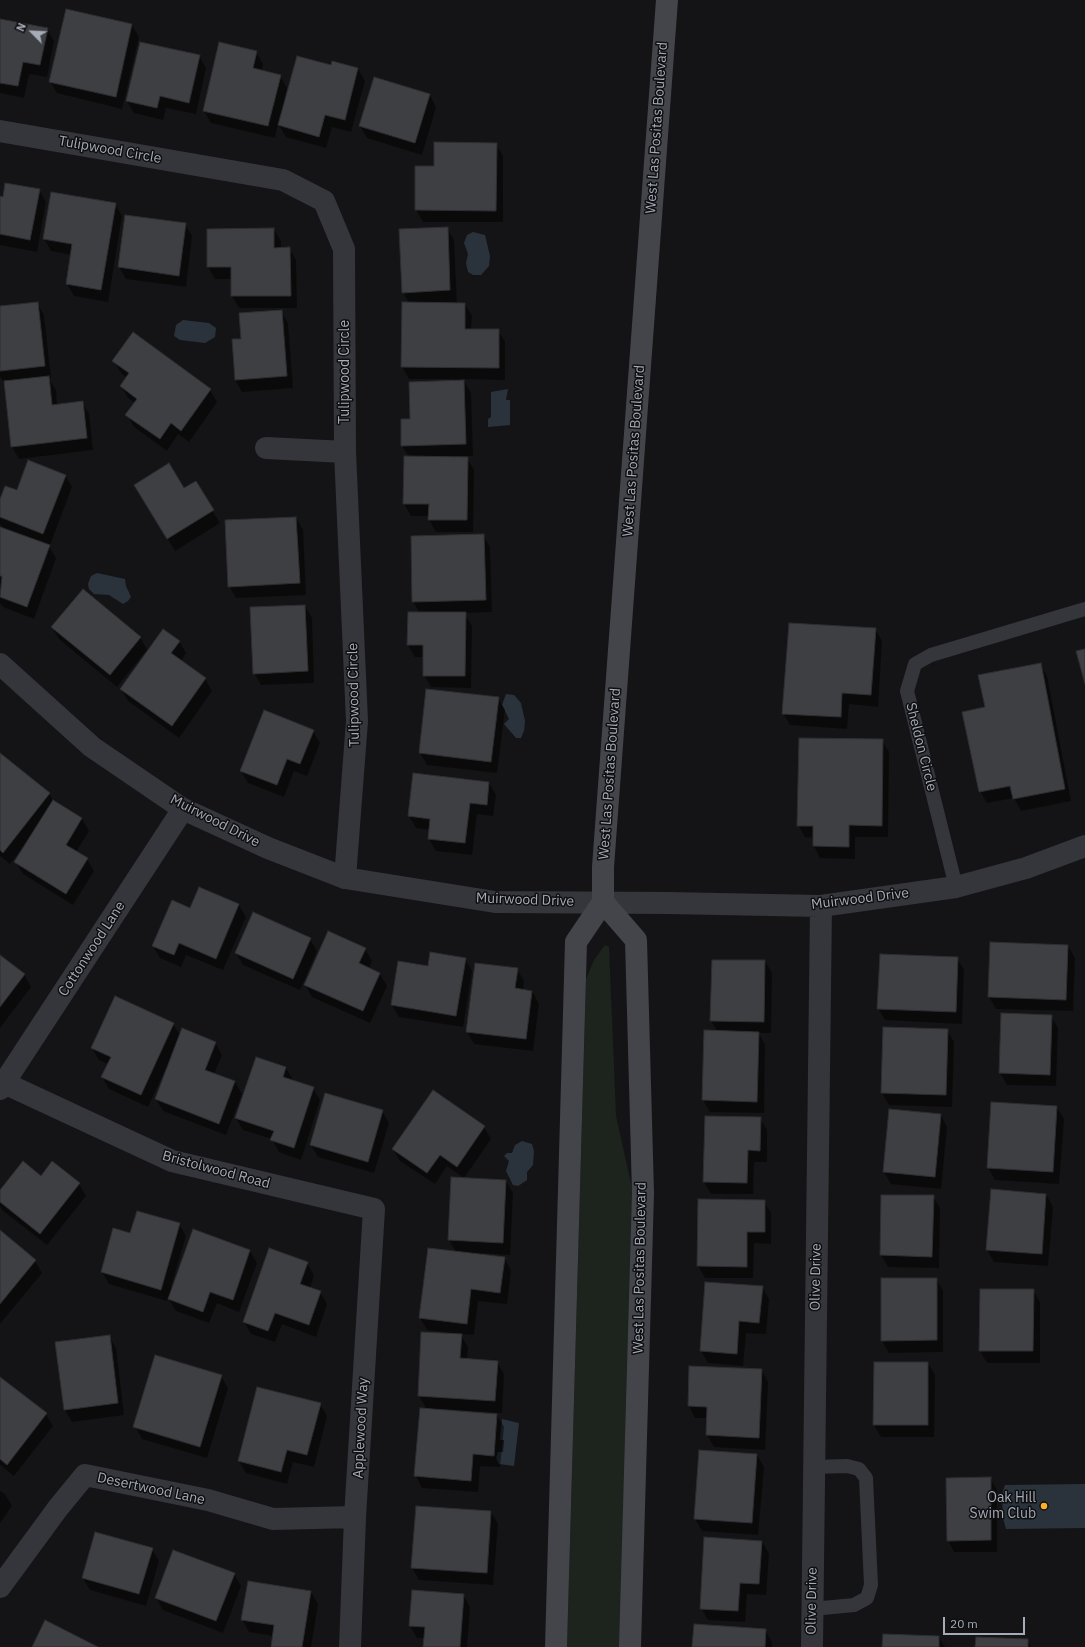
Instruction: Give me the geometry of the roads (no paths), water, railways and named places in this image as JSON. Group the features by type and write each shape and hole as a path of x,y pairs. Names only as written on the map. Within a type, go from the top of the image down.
{"main road":[{"name":"West Las Positas Boulevard","path":"630,1647 643,1193 636,940 603,902 603,867 666,0"},
{"path":"556,1647 576,942 603,902"}],"street":[{"name":"Tulipwood Circle","path":"0,131 283,180 324,201 344,249 345,452 357,721 345,878"},
{"path":"266,448 345,452"},
{"name":"Muirwood Drive","path":"0,664 92,748 183,809 268,848 345,878 495,902 603,902 821,906 956,887 1026,868 1085,846"},
{"name":"Cottonwood Lane","path":"1,1084 183,809"},
{"name":"Olive Drive","path":"812,1647 821,906"},
{"name":"Bristolwood Road","path":"1,1084 172,1160 374,1210"},
{"name":"Applewood Way","path":"350,1647 355,1517 374,1210"},
{"name":"Desertwood Lane","path":"0,1587 58,1508 85,1475 208,1500 273,1519 355,1517"}],"lane":[{"name":"Sheldon Circle","path":"956,887 907,691 915,664 931,655 1085,609"},
{"path":"812,1609 854,1606 867,1598 871,1585 866,1478 859,1469 847,1466 814,1466"}],"place":[{"name":"Oak Hill Swim Club","path":"1044,1506"}]}
